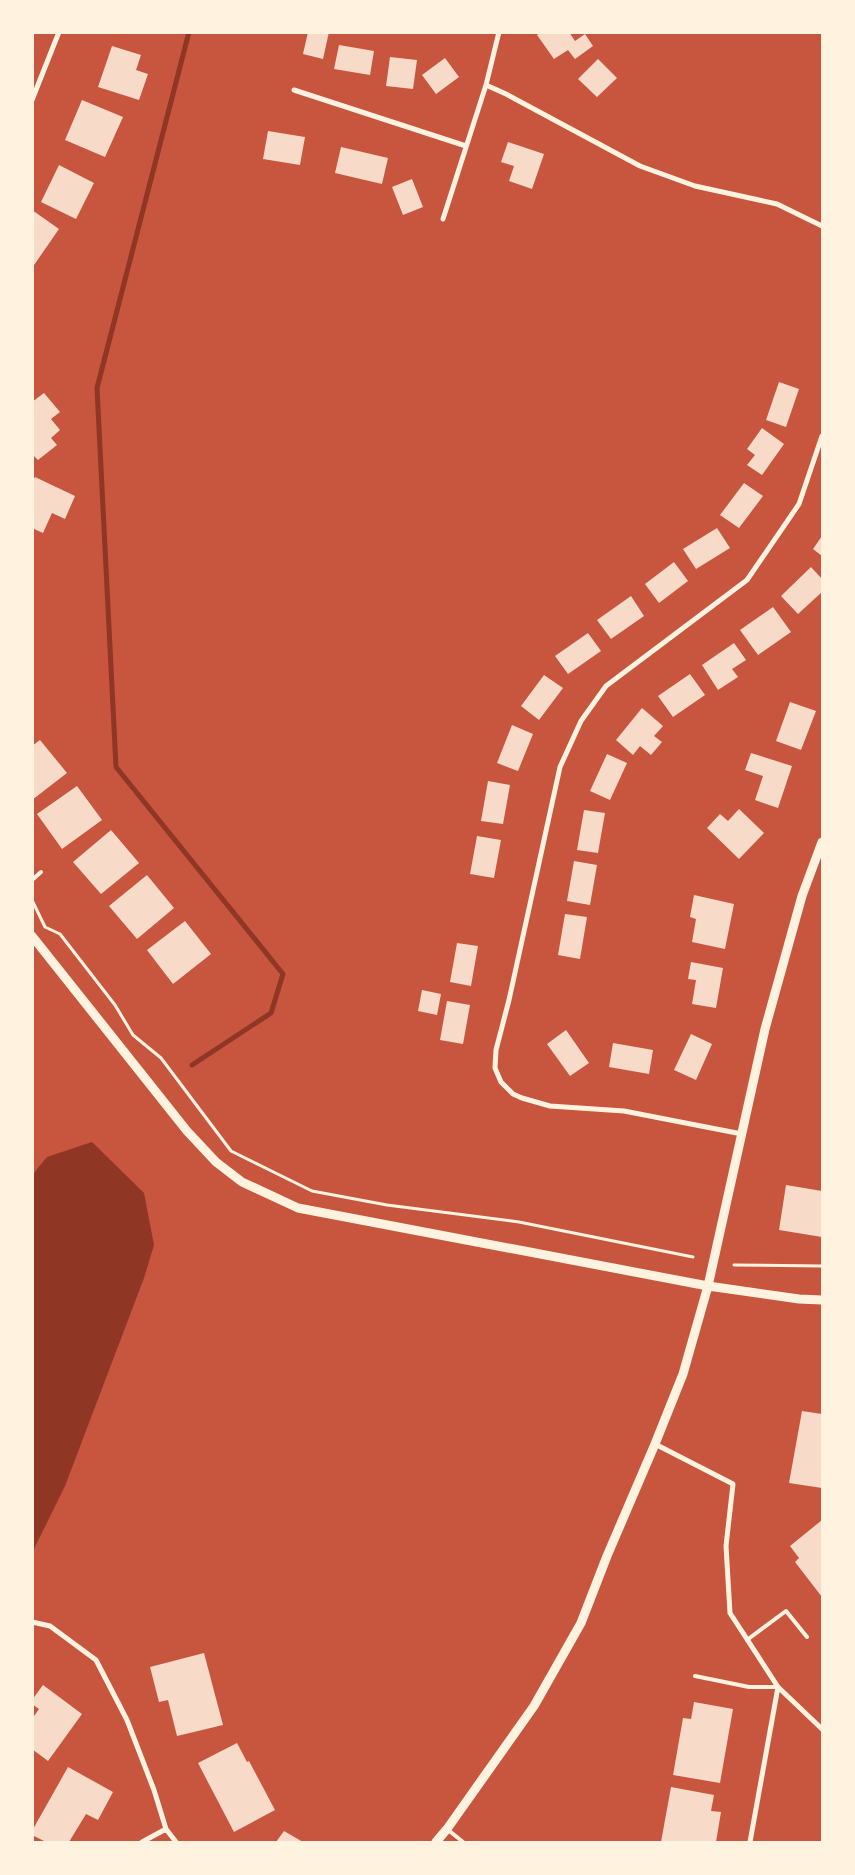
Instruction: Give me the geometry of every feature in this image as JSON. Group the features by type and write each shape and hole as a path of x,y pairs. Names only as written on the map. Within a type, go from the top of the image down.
{"street":[{"path":"32,100 59,32"},
{"path":"444,219 486,85 499,32"},
{"path":"486,85 524,103 640,166 695,186 777,204 822,226"},
{"path":"294,90 466,146"},
{"path":"742,1134 624,1111 550,1106 522,1098 513,1094 501,1082 494,1068 496,1050 509,1000 560,767 580,721 606,686 747,580 799,504 822,436"},
{"path":"436,1842 534,1706 581,1623 607,1556 656,1444 683,1374 708,1286 765,1029 802,896 822,842"},
{"path":"32,936 186,1132 216,1162 242,1182 298,1208 708,1286 799,1299 822,1300"},
{"path":"656,1444 733,1484 726,1546 730,1613 778,1687 822,1728"},
{"path":"32,1622 50,1626 96,1660 127,1720 154,1790 166,1829 176,1842"},
{"path":"750,1842 778,1687"},
{"path":"142,1842 166,1829"}],"lane":[{"path":"32,880 41,872"},
{"path":"748,1640 786,1611 807,1638"},
{"path":"695,1676 749,1687 778,1687"},
{"path":"447,1829 463,1842"}],"path":[{"path":"32,900 45,927 60,934 115,1005 133,1036 161,1058 231,1151 312,1191 387,1205 519,1222 693,1258"},
{"path":"734,1265 822,1266"}],"shaded area":[{"path":"92,1142 144,1193 154,1245 144,1278 65,1486 33,1551 33,1174 47,1157"}],"building":[{"path":"308,32 329,32 323,59 303,54"},
{"path":"541,32 569,32 575,41 585,34 593,46 575,59 568,50 554,59 537,35"},
{"path":"339,45 374,51 370,75 334,69"},
{"path":"112,46 141,55 136,70 148,74 139,100 98,87"},
{"path":"390,57 417,60 413,89 386,86"},
{"path":"445,58 459,77 436,94 422,75"},
{"path":"598,59 617,78 597,97 578,79"},
{"path":"82,100 123,117 105,157 65,140"},
{"path":"268,131 305,137 300,165 263,159"},
{"path":"508,142 544,154 532,189 509,181 514,166 501,162"},
{"path":"341,147 388,158 382,184 335,173"},
{"path":"59,165 94,183 76,219 41,202"},
{"path":"412,179 423,207 403,215 392,187"},
{"path":"32,210 59,229 32,268"},
{"path":"779,382 799,389 786,427 766,420"},
{"path":"44,393 60,412 51,419 60,430 51,438 57,445 38,460 32,454 32,402"},
{"path":"762,428 784,444 762,475 747,465 755,455 747,449"},
{"path":"35,477 75,496 65,519 52,513 43,533 32,528 32,482"},
{"path":"744,483 763,496 739,528 720,515"},
{"path":"717,528 730,548 696,569 683,549"},
{"path":"822,536 822,556 813,549"},
{"path":"674,562 688,581 659,603 645,584"},
{"path":"811,567 822,579 822,592 798,614 781,596"},
{"path":"631,596 644,616 611,639 597,620"},
{"path":"773,607 791,632 758,655 740,630"},
{"path":"588,633 601,651 568,674 555,656"},
{"path":"734,643 746,660 732,669 738,677 718,690 702,665"},
{"path":"690,674 705,695 673,717 658,696"},
{"path":"544,675 563,688 539,720 521,706"},
{"path":"790,702 816,711 801,750 776,741"},
{"path":"642,708 663,726 654,736 662,742 651,755 640,746 633,755 616,740"},
{"path":"512,725 533,734 518,771 497,763"},
{"path":"40,740 67,773 32,800 32,746"},
{"path":"751,753 792,766 778,808 755,800 763,776 745,770"},
{"path":"607,754 627,763 610,800 590,791"},
{"path":"488,781 510,785 503,824 481,821"},
{"path":"77,786 102,820 62,849 37,814"},
{"path":"739,809 764,833 739,859 707,828 720,814 728,821"},
{"path":"584,810 605,813 598,853 577,850"},
{"path":"111,830 139,863 101,894 73,862"},
{"path":"477,836 501,840 494,878 470,874"},
{"path":"574,861 597,865 590,905 567,901"},
{"path":"147,875 174,908 137,939 109,906"},
{"path":"694,895 734,904 725,949 692,942 696,919 690,917"},
{"path":"565,914 587,917 580,959 558,955"},
{"path":"185,921 211,954 173,984 147,950"},
{"path":"457,943 478,946 471,986 450,982"},
{"path":"691,962 723,968 716,1008 692,1004 696,980 688,979"},
{"path":"422,990 441,994 437,1015 418,1011"},
{"path":"447,1001 470,1005 463,1044 440,1040"},
{"path":"566,1030 589,1063 570,1076 547,1044"},
{"path":"691,1034 712,1044 696,1080 674,1070"},
{"path":"613,1043 653,1050 649,1074 609,1067"},
{"path":"786,1185 822,1191 822,1237 779,1230"},
{"path":"802,1411 822,1414 822,1488 789,1483"},
{"path":"822,1520 822,1597 795,1562 799,1558 790,1546"},
{"path":"204,1653 223,1725 177,1736 168,1700 159,1702 150,1667"},
{"path":"43,1685 82,1714 48,1761 32,1749 32,1719 39,1709 32,1704 32,1700"},
{"path":"694,1702 733,1709 720,1783 673,1775 683,1718 691,1719"},
{"path":"237,1743 247,1762 249,1761 275,1810 234,1832 198,1763"},
{"path":"68,1767 113,1792 98,1820 86,1814 69,1842 46,1842 32,1835 32,1831"},
{"path":"671,1787 714,1795 711,1811 721,1812 716,1842 661,1842"},
{"path":"284,1831 303,1842 276,1842"}],"waterway":[{"path":"189,32 97,388 116,767 283,974 271,1013 192,1065"}]}
